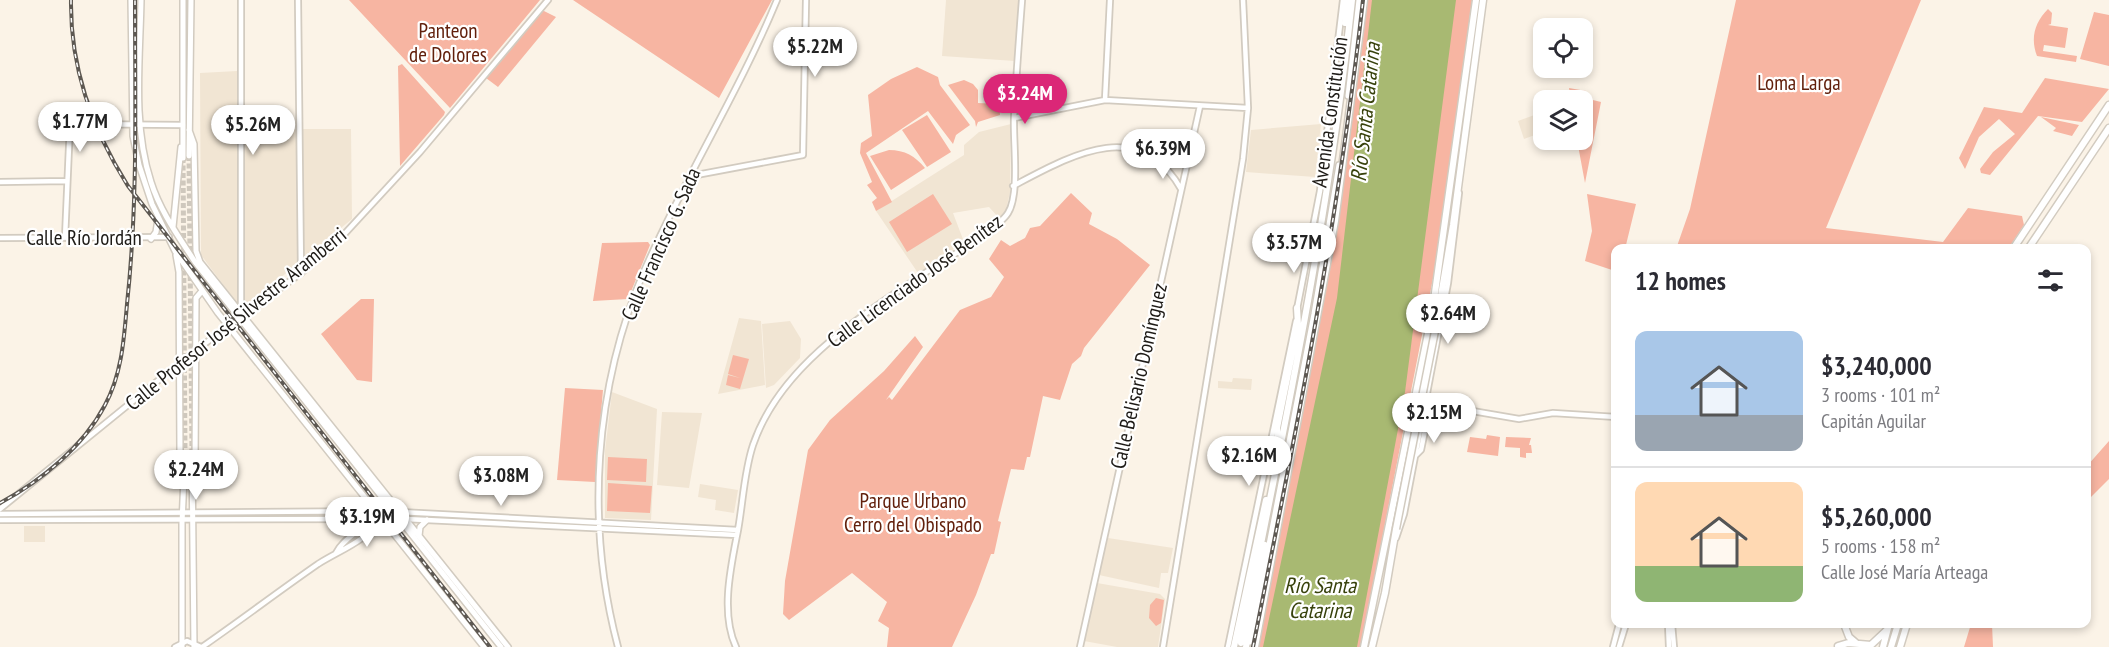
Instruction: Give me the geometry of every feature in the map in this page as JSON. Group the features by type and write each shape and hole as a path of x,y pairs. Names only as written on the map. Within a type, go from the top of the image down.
{"highway":[{"path":"1345,0 1347,43"},
{"name":"Avenida Constitución","path":"1245,646 1267,531 1267,512 1322,222 1352,0"},
{"name":"Avenida Constitución","path":"1255,647 1336,211 1362,0"},
{"path":"1366,647 1424,355 1444,241 1476,0"},
{"path":"1374,647 1435,330 1458,188 1483,0"},
{"path":"2016,244 2109,105"},
{"path":"2031,244 2109,128"},
{"path":"1279,449 1276,428 1298,325 1297,308"},
{"path":"1424,355 1420,395 1426,403"},
{"path":"1234,647 1254,548 1269,488 1274,477"},
{"path":"1846,628 1849,637 1859,645"},
{"path":"1838,646 1848,643 1871,645 1887,628"},
{"path":"1883,647 1888,628"},
{"path":"1891,647 1897,628"},
{"path":"1900,647 1906,628"}],"main road":[{"path":"131,0 131,124 158,217 175,251 196,284 484,647"},
{"path":"141,0 140,124 148,185 195,262 241,314"},
{"path":"183,0 183,143 186,157 189,130 190,0"},
{"name":"Avenida Constitución","path":"1245,646 1328,238 1362,0"},
{"path":"189,130 195,159 196,251 200,262 400,512 402,519 501,647"},
{"path":"173,228 179,153 183,143"},
{"path":"151,239 156,232 158,217"},
{"path":"175,251 179,272 180,454 185,474"},
{"path":"192,473 197,447 196,298 202,291"},
{"path":"329,425 393,510 420,538 508,647"},
{"path":"192,453 194,644"},
{"path":"182,644 185,454"},
{"path":"420,538 420,526 427,520"}],"street":[{"path":"241,0 241,314"},
{"path":"298,0 301,273"},
{"name":"Calle Profesor José Silvestre Aramberri","path":"0,509 241,314 301,273 354,225 399,176 548,0"},
{"name":"Calle Francisco G. Sada","path":"618,647 607,593 599,526 600,442 617,348 644,271 777,0"},
{"path":"691,176 803,155 806,0"},
{"path":"1013,186 1014,118 1022,0"},
{"path":"1105,100 1110,0"},
{"path":"1163,647 1232,235 1248,108 1243,0"},
{"name":"Avenida Constitución","path":"1228,647 1320,190 1345,0"},
{"path":"1014,118 1105,100 1248,108"},
{"name":"Calle Belisario Domínguez","path":"1080,647 1200,106"},
{"path":"65,238 70,124 183,125"},
{"name":"Calle Licenciado José Benítez","path":"736,647 730,625 729,593 737,532 753,445 761,425 782,392 844,329 968,245 1008,213 1013,186 1065,158 1087,152 1128,148 1150,154 1158,160 1168,168 1181,189"},
{"path":"697,164 701,174"},
{"path":"0,182 67,182"},
{"path":"1394,540 1400,531 1429,390 1454,252 1459,204 1458,188"},
{"name":"Calle Río Jordán","path":"0,238 151,239 169,237"},
{"path":"1429,390 1432,400 1438,406"},
{"path":"1426,403 1519,419 1553,413 1611,417"},
{"path":"1415,456 1422,450 1429,411 1438,406"},
{"path":"336,553 339,547 371,519 375,510"},
{"path":"193,516 393,510 599,526"},
{"path":"0,514 402,519 737,532"},
{"path":"0,520 183,516"},
{"path":"175,647 182,644 194,644 201,647 336,553 343,552 367,534 381,519"},
{"path":"1613,647 1618,628"},
{"path":"1619,647 1625,628"},
{"path":"1670,628 1672,647"}],"shaded area":[{"path":"946,0 1020,0 1015,61 942,56"},
{"path":"237,71 238,129 351,129 352,219 246,306 239,306 201,255 200,73"},
{"path":"1533,116 1533,136 1524,139 1518,121"},
{"path":"1011,124 1010,192 1006,210 999,218 989,207 953,213 964,242 918,273 876,211 964,155 964,145 979,132"},
{"path":"1321,124 1315,177 1246,172 1251,130"},
{"path":"739,318 761,321 765,385 718,394"},
{"path":"790,321 801,339 800,358 774,385 766,388 762,324"},
{"path":"1233,378 1252,379 1251,390 1218,388 1218,381 1232,382"},
{"path":"612,392 657,409 651,520 605,518 605,451"},
{"path":"662,412 702,413 689,488 657,485"},
{"path":"700,484 738,490 734,513 715,510 716,500 698,497"},
{"path":"24,526 45,526 45,542 24,542"},
{"path":"1108,538 1173,548 1168,573 1161,573 1159,588 1099,575"},
{"path":"1097,583 1160,594 1165,599 1158,647 1117,647 1084,641"}],"green space":[{"name":"Panteon de Dolores","path":"349,0 540,0 450,108"},
{"path":"573,0 772,0 719,98"},
{"name":"Río Santa Catarina","path":"1364,0 1472,0 1439,248 1361,647 1256,647 1315,325"},
{"name":"Loma Larga","path":"1736,0 1921,0 1826,228 1943,242 1968,208 2022,216 2024,225 2011,244 1678,244 1690,209"},
{"path":"2048,9 2052,13 2051,24 2048,25 2068,28 2065,48 2044,45 2043,51 2077,56 2076,62 2037,56 2034,43 2035,31 2040,19"},
{"path":"542,10 556,17 498,87 486,78"},
{"path":"2094,12 2109,15 2109,66 2080,59"},
{"path":"402,64 445,112 400,166 398,66"},
{"path":"917,67 938,77 940,85 970,125 956,135 953,144 928,111 866,153 892,202 876,211 872,202 877,198 867,185 872,182 860,153 861,143 872,136 868,95 891,79"},
{"path":"2045,78 2109,89 2082,122 2038,116 1990,175 1981,173 1980,169 1993,152 2015,134 1999,119 1979,137 1965,169 1959,158 1984,107 2022,113"},
{"path":"964,80 973,84 978,90 978,103 999,104 1000,115 978,122 976,127 975,121 948,85"},
{"path":"1593,100 1601,102 1593,142"},
{"path":"927,115 951,152 927,167 902,130"},
{"path":"2041,117 2079,125 2072,136 2053,131 2056,128"},
{"path":"889,150 909,154 925,168 891,190 870,156"},
{"path":"1579,150 1592,150 1585,183"},
{"name":"Parque Urbano Cerro del Obispado","path":"1071,193 1092,213 1089,224 1117,239 1150,265 1084,348 1081,356 1072,364 1060,400 1043,396 1030,457 1027,457 1024,470 1011,469 998,521 1001,522 994,554 991,554 976,595 952,647 887,647 889,628 878,621 887,602 852,573 789,620 783,614 785,581 808,450 830,420 884,371 915,336 923,347 886,400 889,397 892,400 960,310 991,297 1004,277 989,259 1001,240 1010,246 1025,238 1030,228 1040,226"},
{"path":"933,194 952,224 907,252 889,222"},
{"path":"1587,194 1636,204 1626,244 1611,244 1611,270 1585,261 1592,231"},
{"path":"648,242 650,245 628,299 593,301 602,243"},
{"path":"361,299 374,299 372,382 357,380 321,334"},
{"path":"733,355 749,359 740,389 726,385 728,375 740,378 728,374"},
{"path":"565,388 603,390 595,482 557,480"},
{"path":"1487,435 1500,437 1498,456 1467,452 1470,437 1486,439"},
{"path":"1506,437 1531,438 1529,445 1531,445 1532,453 1526,453 1526,458 1520,457 1520,448 1505,447"},
{"path":"2109,441 2109,479 2091,497 2091,461"},
{"path":"608,457 647,459 646,482 607,480"},
{"path":"608,483 652,486 650,513 607,511"},
{"path":"1156,598 1164,600 1161,623 1156,626 1149,618 1150,605"},
{"path":"1970,628 1992,628 1993,647 1964,647"}],"water":[{"name":"Río Santa Catarina","path":"1372,0 1456,0 1405,392 1357,647 1263,647 1337,298"}],"tunnel":[{"path":"189,156 192,453"},
{"path":"183,158 185,454"}],"railway":[{"path":"71,0 74,50 86,97 104,142 128,186 490,647"},
{"path":"0,503 31,484 73,449 105,405 119,368 125,330 133,228 135,0"},
{"path":"1253,647 1329,244 1363,0"}]}
